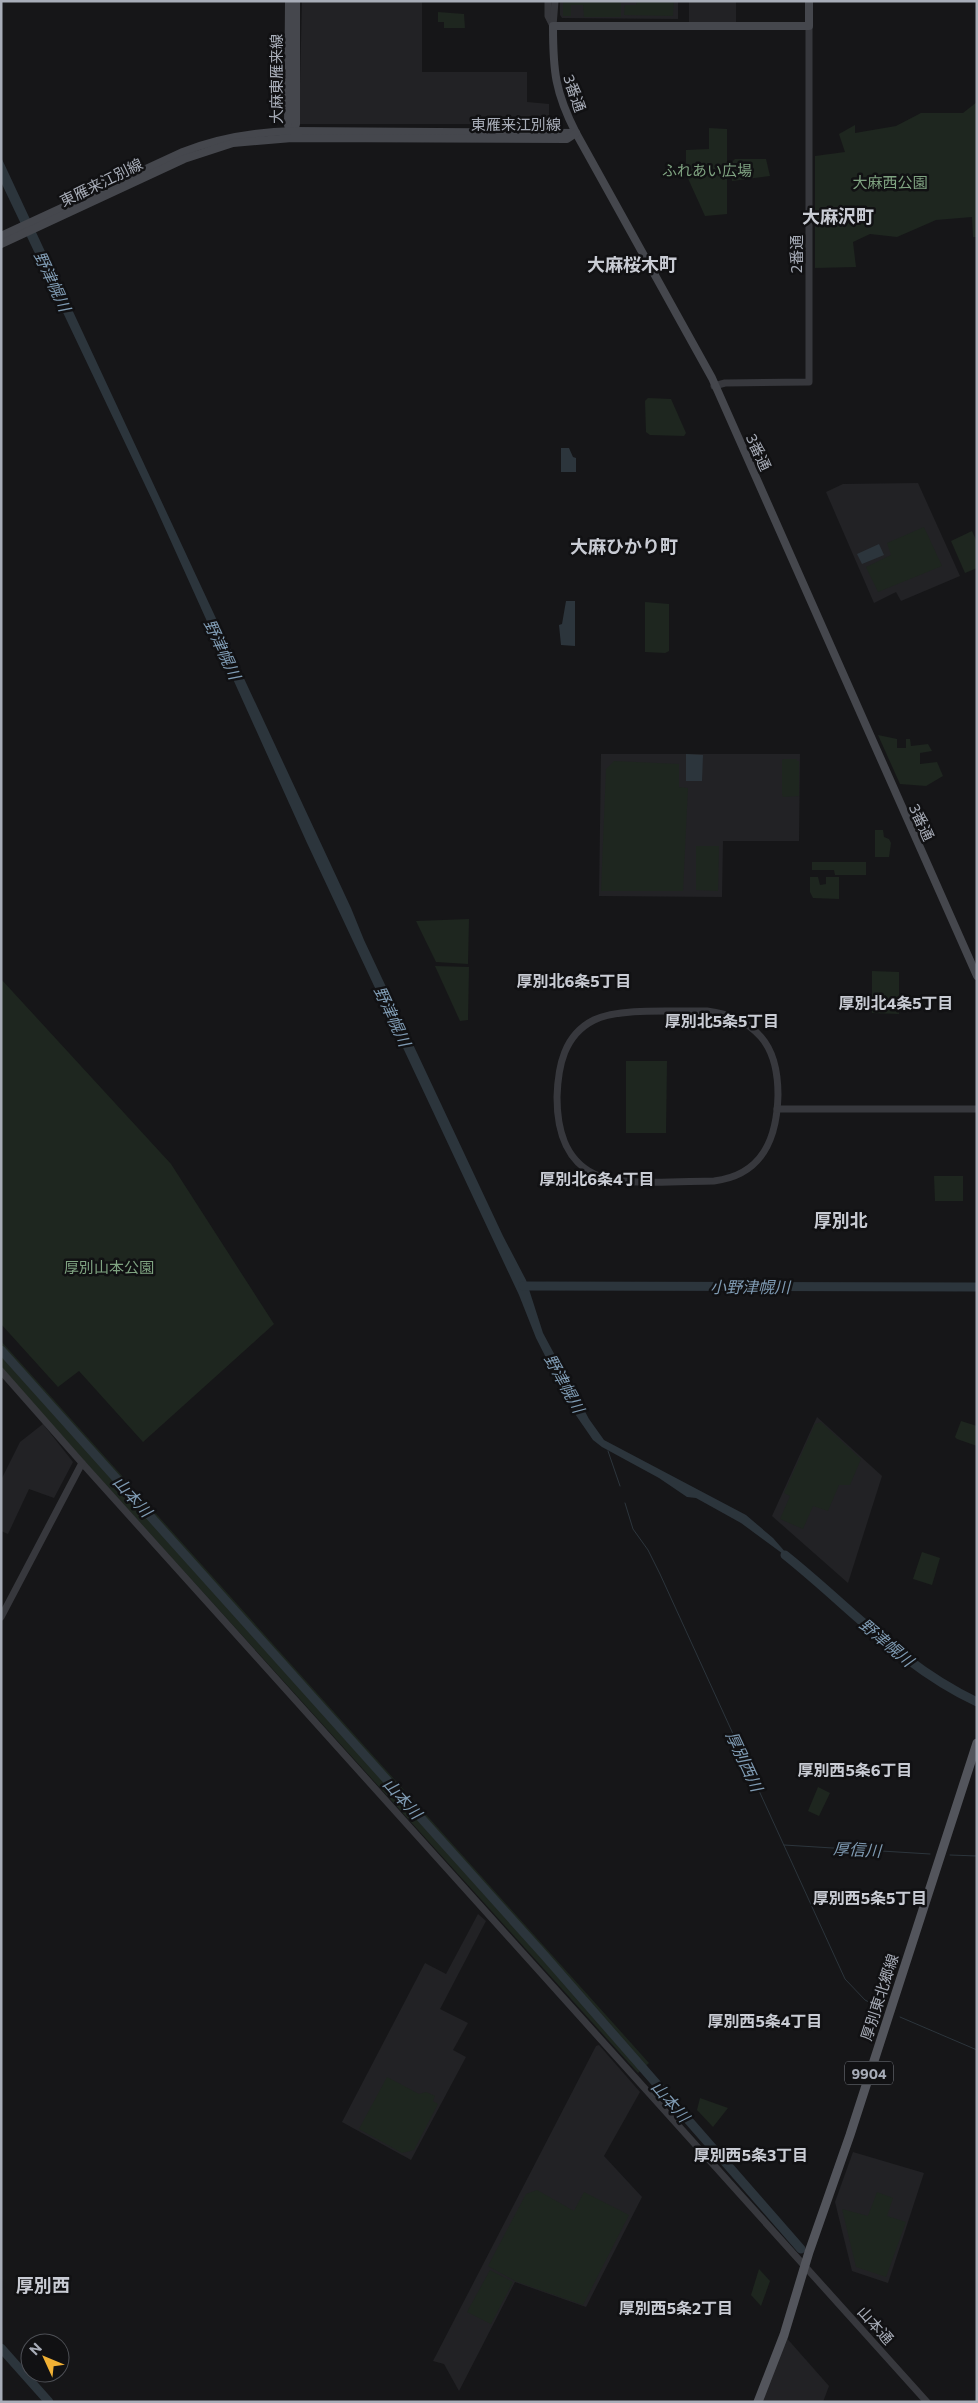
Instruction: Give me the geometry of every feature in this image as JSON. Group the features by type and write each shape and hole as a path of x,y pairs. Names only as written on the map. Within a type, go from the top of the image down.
{"main road":[{"name":"大麻東雁来線","path":"289,1 288,125 292,134"},
{"name":"大麻東雁来線","path":"292,134 296,1"},
{"name":"2番通","path":"809,1 809,26"},
{"path":"553,26 809,26"},
{"name":"3番通","path":"553,26 555,81 559,97 576,133 714,386 977,976"},
{"name":"東雁来江別線","path":"1,236 54,216 202,152 233,143 292,134 567,139 576,133"},
{"name":"東雁来江別線","path":"1,244 54,216"},
{"name":"厚別東北郷線","path":"758,2402 784,2335 977,1743"}],"street":[{"name":"3番通","path":"548,1 548,16 553,26"},
{"name":"3番通","path":"553,26 555,1"},
{"name":"2番通","path":"714,386 725,383 809,382 809,26"},
{"path":"707,1011 726,1014 743,1021 755,1031 772,1054 777,1074 777,1109 775,1127 767,1148 756,1162 733,1177 714,1181 616,1181 592,1173 575,1159 564,1143 557,1122 558,1074 564,1051 573,1039 586,1026 604,1016 620,1013 707,1011"},
{"path":"777,1109 977,1109"},
{"name":"山本通","path":"1,1371 805,2267 874,2337 927,2402"},
{"path":"1,1617 82,1463"}],"shaded area":[{"path":"302,1 422,1 422,72 527,72 527,102 549,104 549,124 299,124"},
{"path":"560,1 678,1 678,19 562,18 560,15"},
{"path":"689,1 736,1 736,22 689,22"},
{"path":"918,483 960,576 901,601 896,592 874,603 826,492 843,484"},
{"path":"601,754 800,754 799,841 723,841 722,897 599,896"},
{"path":"817,1417 882,1476 848,1583 772,1516"},
{"path":"43,1424 73,1462 54,1498 29,1489 8,1534 1,1531 1,1480 20,1442"},
{"path":"478,1914 486,1921 440,2009 468,2023 453,2050 466,2057 411,2160 342,2122 425,1963 446,1974"},
{"path":"599,2045 640,2092 604,2156 642,2197 586,2307 515,2282 459,2391 444,2364 433,2361 596,2046"},
{"path":"853,2152 924,2173 888,2283 852,2271 835,2202"},
{"path":"784,2335 829,2386 823,2402 758,2402"}],"green space":[{"path":"563,1 621,1 621,17 584,17 583,5 571,5 571,16 563,16"},
{"path":"637,1 674,1 673,16 624,15 625,5 636,5"},
{"path":"438,12 464,14 465,28 444,28 444,22 438,22"},
{"name":"大麻西公園","path":"977,102 977,237 973,237 972,217 936,220 897,237 870,234 853,242 856,267 815,268 815,156 845,152 839,134 855,125 855,133 896,126 921,113 963,113"},
{"name":"ふれあい広場","path":"709,128 727,129 727,214 705,216 686,174 686,150 709,149"},
{"path":"735,159 766,159 770,176 732,181 732,162"},
{"path":"648,398 671,399 686,433 684,436 650,435 646,432 645,401"},
{"path":"924,527 942,566 878,592 866,567 891,555 887,543"},
{"path":"972,531 977,542 977,568 965,573 951,541"},
{"path":"645,602 669,604 669,651 665,653 645,652"},
{"path":"878,735 897,739 897,748 906,748 906,739 910,739 911,746 928,744 932,751 920,753 920,764 937,762 943,776 926,786 900,784"},
{"path":"797,759 799,761 799,796 783,797 782,760"},
{"path":"614,761 679,764 679,787 688,788 683,891 601,891 606,769"},
{"path":"875,830 883,830 884,837 889,839 891,843 889,857 875,857"},
{"path":"696,846 719,846 718,891 696,890"},
{"path":"812,862 866,862 866,875 835,875 834,870 812,870"},
{"path":"810,877 818,877 820,885 826,884 826,877 839,877 839,899 813,898 810,892"},
{"path":"469,919 468,964 436,962 416,921"},
{"path":"435,966 469,967 468,1020 460,1021"},
{"path":"872,971 899,972 899,1014 872,1013"},
{"name":"厚別山本公園","path":"1,979 171,1164 274,1324 143,1442 79,1371 58,1387 1,1324"},
{"path":"626,1061 667,1061 666,1133 626,1133"},
{"path":"934,1176 963,1176 963,1201 935,1201"},
{"path":"1,1341 649,2063 638,2073 1,1369"},
{"path":"961,1421 977,1426 977,1446 955,1437"},
{"path":"821,1422 861,1459 850,1485 839,1485 828,1511 813,1506 803,1529 780,1519 790,1496 784,1493 815,1424"},
{"path":"922,1552 940,1558 932,1585 913,1579"},
{"path":"818,1787 830,1793 819,1816 808,1811"},
{"path":"387,2077 419,2094 426,2092 435,2096 433,2101 438,2104 414,2150 402,2153 359,2129"},
{"path":"700,2098 728,2108 713,2127 697,2110"},
{"path":"537,2190 574,2211 584,2192 629,2215 583,2305 515,2281 488,2266 526,2194"},
{"path":"877,2192 893,2198 887,2216 906,2222 886,2277 856,2267 842,2209 868,2216"},
{"path":"759,2269 770,2281 761,2306 751,2295"},
{"path":"490,2270 513,2282 491,2324 467,2312"}],"water":[{"path":"1,157 351,908 364,940 503,1236 526,1280 543,1333 589,1419 604,1440 746,1515 773,1538 794,1562 741,1523 696,1498 687,1497 659,1478 602,1447 593,1440 573,1411 536,1338 519,1295 307,843 155,506 1,182"},
{"path":"561,448 569,448 573,457 576,458 576,472 561,472"},
{"path":"879,544 884,555 862,564 857,554"},
{"path":"566,601 575,601 575,646 561,645 559,625 562,624"},
{"path":"686,754 703,755 702,781 686,781"}],"waterway":[{"name":"小野津幌川","path":"523,1286 977,1287"},
{"name":"山本川","path":"1,1350 544,1955 801,2249"},
{"name":"厚別西川","path":"608,1451 620,1486"},
{"name":"厚別西川","path":"625,1503 633,1529 648,1550 660,1574 845,1979 865,2000 880,2008"},
{"name":"野津幌川","path":"785,1555 900,1654 950,1688 977,1702"},
{"name":"厚信川","path":"784,1845 930,1854"},
{"name":"厚信川","path":"950,1855 977,1856"},
{"name":"厚別西川","path":"900,2017 977,2050"},
{"path":"1,2348 49,2402"}],"district":[{"name":"大麻沢町","path":"838,216"},
{"name":"大麻桜木町","path":"632,264"},
{"name":"大麻ひかり町","path":"624,546"},
{"name":"厚別北6条5丁目","path":"574,980"},
{"name":"厚別北4条5丁目","path":"896,1002"},
{"name":"厚別北5条5丁目","path":"722,1020"},
{"name":"厚別北6条4丁目","path":"597,1178"},
{"name":"厚別北","path":"841,1220"},
{"name":"厚別西5条6丁目","path":"855,1769"},
{"name":"厚別西5条5丁目","path":"870,1897"},
{"name":"厚別西5条4丁目","path":"765,2020"},
{"name":"厚別西5条3丁目","path":"751,2154"},
{"name":"厚別西","path":"43,2285"},
{"name":"厚別西5条2丁目","path":"676,2307"}]}
